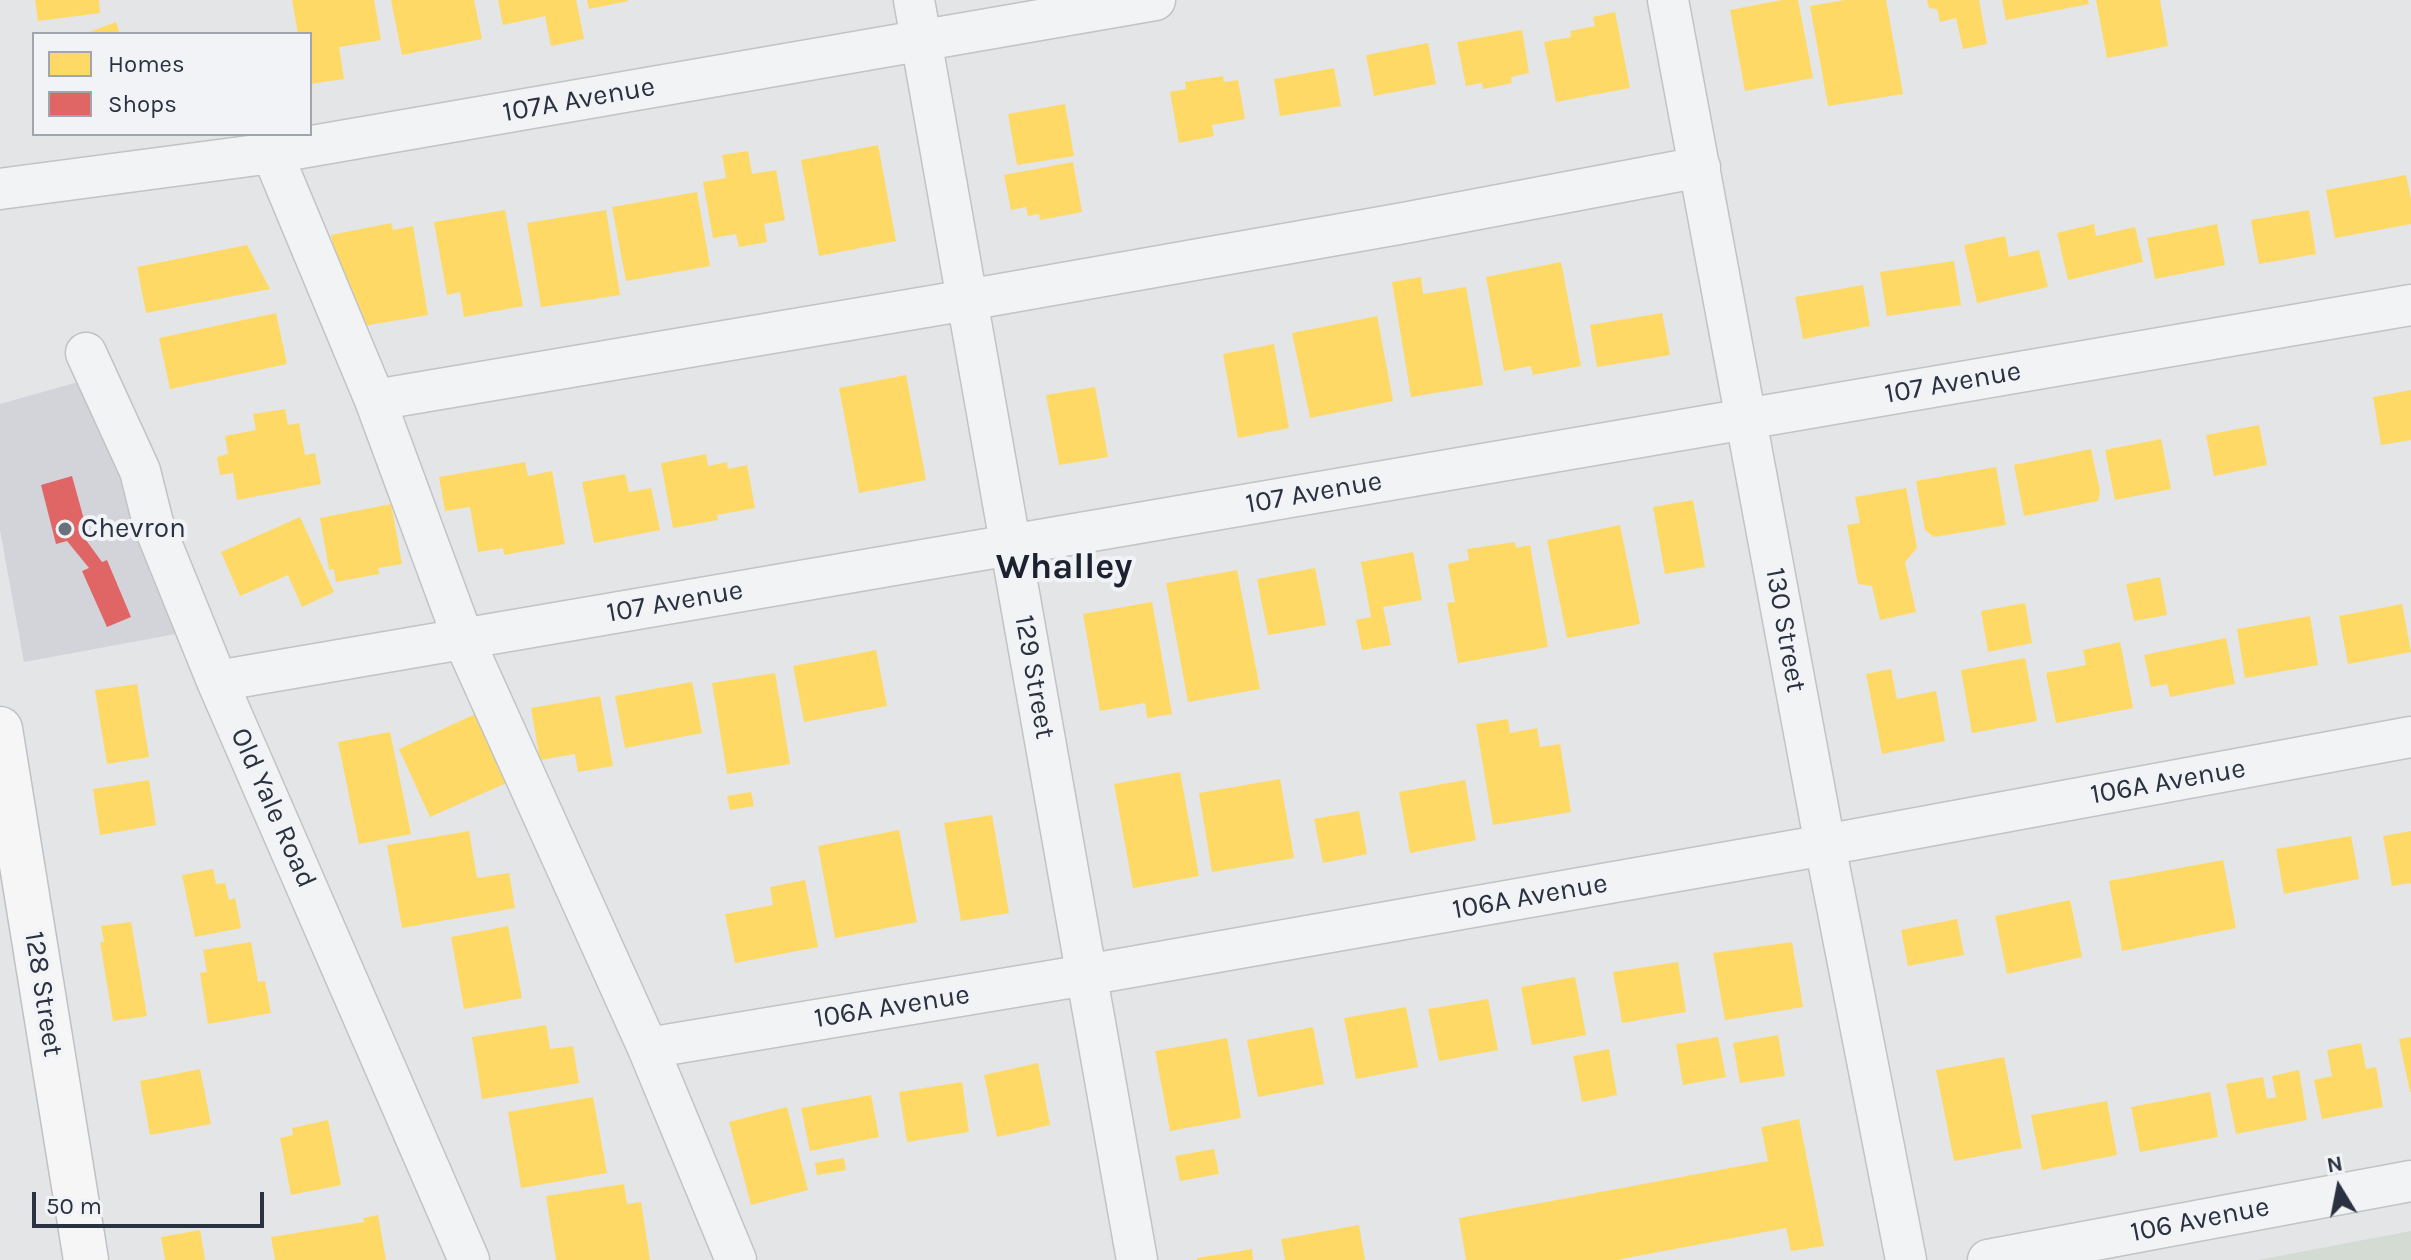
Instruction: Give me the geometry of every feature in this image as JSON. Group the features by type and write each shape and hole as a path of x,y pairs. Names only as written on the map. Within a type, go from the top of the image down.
{"main road":[{"name":"128 Street","path":"0,729 86,1260"}],"street":[{"name":"129 Street","path":"914,0 1137,1260"},
{"name":"107A Avenue","path":"0,189 272,153 1155,0"},
{"name":"130 Street","path":"1668,0 1825,845 1906,1260"},
{"path":"272,153 375,400 463,638 648,1048 736,1260"},
{"path":"375,400 967,300 1700,167"},
{"name":"107 Avenue","path":"217,681 2411,305"},
{"name":"Old Yale Road","path":"86,353 140,471 153,523 217,681 469,1260"},
{"name":"106A Avenue","path":"648,1048 1086,975 1825,845 2411,737"},
{"name":"106 Avenue","path":"1988,1260 2143,1246 2411,1181"}],"shaded area":[{"path":"78,382 203,629 24,662 0,530 0,404"},
{"path":"2411,1231 2411,1260 2258,1260"}],"building: Homes":[{"path":"35,0 99,0 100,13 38,21"},
{"path":"292,0 374,0 381,40 339,47 344,79 312,84 312,32 298,32"},
{"path":"391,0 474,0 482,39 402,55"},
{"path":"498,0 576,0 584,39 551,46 545,16 503,25"},
{"path":"587,0 628,0 628,1 589,9"},
{"path":"1798,0 1813,78 1745,91 1730,10"},
{"path":"1845,0 1886,0 1903,94 1828,106 1810,6"},
{"path":"1927,0 1979,0 1987,44 1963,49 1956,18 1940,22 1937,9 1929,8"},
{"path":"2002,0 2088,0 2089,4 2006,20"},
{"path":"2096,0 2160,0 2168,46 2107,58"},
{"path":"1615,12 1630,88 1556,102 1544,42 1571,37 1570,31 1595,26 1593,17"},
{"path":"116,22 119,32 89,32"},
{"path":"1522,30 1529,73 1511,77 1512,83 1483,89 1482,83 1466,86 1457,42"},
{"path":"1428,43 1436,84 1374,96 1366,55"},
{"path":"1334,68 1341,106 1280,116 1274,79"},
{"path":"1223,76 1224,82 1238,80 1245,119 1212,125 1214,136 1179,143 1170,92 1186,89 1185,82"},
{"path":"1065,104 1074,156 1017,165 1008,114"},
{"path":"878,145 896,241 819,256 801,160"},
{"path":"748,151 752,174 776,170 785,220 764,224 767,242 739,247 736,234 713,238 703,182 726,178 722,155"},
{"path":"1073,162 1082,212 1040,220 1039,214 1028,216 1026,207 1011,210 1004,175"},
{"path":"2406,175 2411,199 2411,224 2335,238 2326,190"},
{"path":"697,192 710,266 626,281 612,207"},
{"path":"505,210 523,306 464,317 460,292 447,295 434,222"},
{"path":"606,210 620,295 541,307 527,223"},
{"path":"2309,210 2316,254 2259,264 2251,220"},
{"path":"391,223 393,230 413,226 428,315 358,327 347,300 341,265 337,265 331,235"},
{"path":"2094,224 2096,236 2135,227 2143,262 2068,280 2057,233"},
{"path":"2217,224 2225,265 2155,279 2147,238"},
{"path":"2005,236 2009,257 2039,250 2048,287 1977,303 1964,245"},
{"path":"247,245 270,289 146,313 137,267"},
{"path":"1954,261 1961,305 1887,316 1880,272"},
{"path":"1561,262 1581,366 1533,375 1531,366 1504,371 1486,277"},
{"path":"1421,277 1423,294 1466,287 1483,385 1411,397 1392,282"},
{"path":"1863,285 1870,326 1803,339 1795,297"},
{"path":"276,313 287,364 170,389 159,338"},
{"path":"1662,313 1670,355 1597,367 1590,325"},
{"path":"1377,316 1393,401 1310,418 1292,333"},
{"path":"1274,344 1289,428 1238,438 1223,354"},
{"path":"906,375 926,480 859,493 839,388"},
{"path":"1095,387 1108,457 1059,465 1046,395"},
{"path":"2411,390 2411,440 2381,445 2373,397"},
{"path":"285,409 288,425 299,423 305,455 315,453 321,484 237,500 233,473 220,475 217,457 228,454 225,436 256,430 253,414"},
{"path":"2259,425 2267,465 2214,476 2206,435"},
{"path":"2161,439 2171,489 2115,500 2105,450"},
{"path":"2091,449 2100,491 2098,501 2024,516 2014,465"},
{"path":"706,454 708,466 727,462 728,469 747,465 755,508 717,515 718,520 673,528 661,463"},
{"path":"525,462 528,476 552,471 565,544 504,555 503,548 478,552 470,507 445,511 439,477"},
{"path":"1996,467 2006,525 1934,537 1925,530 1916,481"},
{"path":"625,474 629,492 651,488 660,530 594,543 582,482"},
{"path":"1906,488 1917,548 1905,562 1916,612 1880,620 1872,586 1858,584 1847,525 1860,523 1855,497"},
{"path":"1693,500 1705,567 1665,574 1653,507"},
{"path":"391,504 402,564 378,568 379,574 336,582 334,569 329,570 320,518"},
{"path":"300,517 334,592 302,607 288,575 240,596 221,552"},
{"path":"1620,525 1640,624 1567,638 1547,540"},
{"path":"1515,542 1516,548 1530,545 1548,647 1458,663 1447,603 1455,602 1448,564 1469,560 1467,549"},
{"path":"1413,552 1422,600 1383,607 1391,645 1362,650 1356,620 1371,617 1361,562"},
{"path":"1315,568 1326,625 1268,635 1257,579"},
{"path":"1237,570 1260,689 1188,702 1166,583"},
{"path":"2160,577 2167,615 2134,621 2126,584"},
{"path":"1152,602 1172,714 1147,718 1145,703 1100,711 1083,614"},
{"path":"2025,603 2032,643 1988,652 1981,611"},
{"path":"2402,604 2411,652 2348,664 2339,616"},
{"path":"2310,616 2318,665 2245,678 2237,629"},
{"path":"2226,638 2235,684 2170,697 2167,684 2151,687 2144,655"},
{"path":"2120,642 2133,708 2056,723 2046,673 2086,665 2083,650"},
{"path":"876,650 887,706 804,722 793,666"},
{"path":"2025,658 2037,721 1972,733 1961,670"},
{"path":"1891,669 1897,699 1936,691 1945,741 1882,754 1866,674"},
{"path":"775,673 790,764 727,774 712,683"},
{"path":"692,682 702,733 625,748 615,696"},
{"path":"137,684 149,757 107,764 95,690"},
{"path":"600,696 613,766 578,772 575,754 540,760 531,708"},
{"path":"482,711 513,780 430,817 399,749"},
{"path":"1508,719 1510,733 1537,728 1540,747 1560,744 1571,812 1493,825 1476,724"},
{"path":"390,732 411,834 359,844 338,742"},
{"path":"1180,772 1199,876 1133,888 1114,784"},
{"path":"1280,779 1294,858 1212,872 1199,793"},
{"path":"149,780 156,825 100,835 93,789"},
{"path":"1465,780 1476,840 1410,853 1399,792"},
{"path":"751,792 754,806 730,810 727,796"},
{"path":"1359,811 1367,854 1323,863 1314,819"},
{"path":"992,815 1009,913 961,921 944,823"},
{"path":"899,830 917,922 835,938 818,846"},
{"path":"469,831 477,878 509,873 515,908 402,928 387,845"},
{"path":"2411,831 2411,883 2392,886 2383,836"},
{"path":"2351,836 2359,879 2284,894 2276,849"},
{"path":"2223,860 2236,928 2122,951 2109,881"},
{"path":"213,869 216,884 225,883 229,900 235,898 241,928 195,937 182,875"},
{"path":"805,880 818,947 735,963 725,914 773,905 770,887"},
{"path":"2070,900 2082,957 2007,974 1995,916"},
{"path":"1957,919 1964,955 1908,966 1901,930"},
{"path":"131,922 147,1016 113,1021 100,942 104,942 101,926"},
{"path":"508,926 522,998 464,1009 451,937"},
{"path":"251,942 258,982 265,981 271,1013 208,1024 200,973 207,972 203,950"},
{"path":"1792,942 1803,1007 1725,1020 1713,953"},
{"path":"1678,962 1686,1012 1622,1023 1613,972"},
{"path":"1575,977 1586,1035 1532,1045 1521,987"},
{"path":"1488,999 1498,1050 1439,1061 1428,1009"},
{"path":"1406,1007 1418,1067 1356,1079 1344,1018"},
{"path":"546,1025 550,1049 573,1046 579,1083 482,1099 472,1037"},
{"path":"1313,1027 1324,1084 1258,1097 1247,1040"},
{"path":"1778,1035 1785,1076 1740,1083 1733,1043"},
{"path":"1718,1037 1726,1077 1683,1085 1676,1044"},
{"path":"2411,1037 2411,1092 2410,1092 2399,1039"},
{"path":"1227,1038 1241,1118 1170,1131 1155,1051"},
{"path":"2361,1043 2366,1069 2376,1067 2383,1107 2322,1119 2314,1080 2332,1076 2327,1050"},
{"path":"1609,1049 1617,1095 1582,1102 1573,1056"},
{"path":"2004,1057 2022,1148 1954,1161 1936,1070"},
{"path":"1038,1063 1050,1125 997,1137 984,1075"},
{"path":"200,1069 211,1124 150,1135 140,1081"},
{"path":"2299,1070 2307,1120 2236,1134 2226,1084 2263,1077 2267,1099 2276,1097 2272,1076"},
{"path":"962,1082 969,1132 907,1142 899,1092"},
{"path":"2210,1092 2218,1137 2140,1152 2131,1107"},
{"path":"871,1095 879,1137 810,1151 801,1108"},
{"path":"593,1097 607,1173 521,1188 508,1112"},
{"path":"2107,1101 2117,1155 2042,1170 2031,1115"},
{"path":"787,1107 808,1190 751,1205 729,1122"},
{"path":"1799,1119 1824,1246 1791,1251 1786,1228 1616,1260 1466,1260 1459,1218 1768,1161 1761,1127"},
{"path":"328,1120 341,1185 291,1195 280,1138 293,1135 292,1128"},
{"path":"1214,1149 1219,1174 1180,1181 1175,1156"},
{"path":"844,1158 846,1170 817,1175 815,1163"},
{"path":"624,1184 627,1204 641,1202 650,1260 556,1260 546,1196"},
{"path":"378,1215 386,1260 275,1260 271,1237 364,1222 363,1218"},
{"path":"1359,1225 1365,1260 1285,1260 1281,1239"},
{"path":"200,1230 205,1260 165,1260 161,1237"},
{"path":"1252,1249 1253,1260 1197,1260 1197,1258"}],"building: Shops":[{"path":"72,476 88,534 83,536 102,562 107,560 131,617 107,627 82,571 89,568 67,541 56,544 41,485"}],"place":[{"name":"Chevron","path":"65,529"}],"district":[{"name":"Whalley","path":"1064,568"}]}
